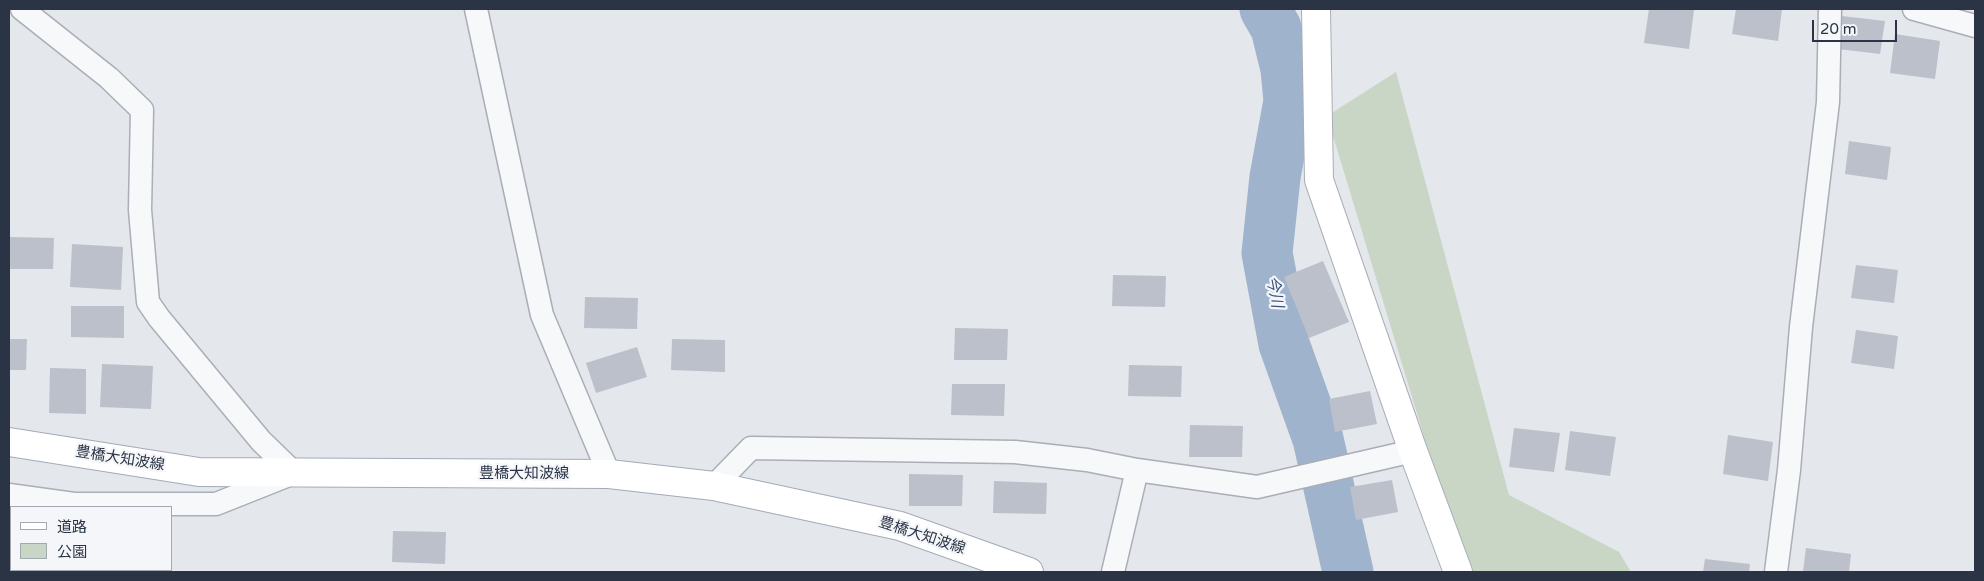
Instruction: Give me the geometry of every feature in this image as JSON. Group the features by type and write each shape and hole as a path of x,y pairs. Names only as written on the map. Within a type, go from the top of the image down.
{"main road":[{"path":"1316,9 1319,180 1413,451 1458,572"},
{"name":"豊橋大知波線","path":"9,442 199,472 609,474 714,486 900,526 1029,572"}],"street":[{"path":"9,495 74,504 216,504 294,473 261,440 159,318 148,302 140,210 142,110 109,78 22,9"},
{"path":"476,9 542,315 609,474"},
{"path":"1776,572 1789,470 1801,326 1828,102 1830,9"},
{"path":"1914,9 1975,26"},
{"path":"714,486 751,448 1014,452 1088,460 1136,470 1256,487 1413,451"},
{"path":"1113,572 1136,470"}],"green space":[{"path":"1396,72 1509,495 1619,552 1631,572 1465,572 1327,116"}],"building":[{"path":"1649,9 1694,10 1689,49 1644,43"},
{"path":"1736,9 1782,9 1778,41 1732,34"},
{"path":"1842,16 1885,21 1880,54 1838,49"},
{"path":"1895,34 1940,41 1935,79 1890,73"},
{"path":"1849,141 1891,147 1887,180 1845,174"},
{"path":"9,237 54,238 53,269 9,269"},
{"path":"72,244 123,247 121,290 70,287"},
{"path":"1323,261 1349,322 1309,338 1284,277"},
{"path":"1856,265 1898,270 1894,303 1851,298"},
{"path":"1113,275 1166,276 1165,307 1112,306"},
{"path":"585,297 638,298 637,329 584,328"},
{"path":"71,306 124,306 124,338 71,337"},
{"path":"955,328 1008,329 1007,360 954,360"},
{"path":"1856,330 1898,336 1894,369 1851,363"},
{"path":"9,339 27,339 26,370 9,370"},
{"path":"672,339 725,340 725,372 671,370"},
{"path":"637,347 647,377 596,393 586,363"},
{"path":"102,364 153,366 151,409 100,407"},
{"path":"1129,365 1182,366 1181,397 1128,396"},
{"path":"50,368 86,369 86,414 49,413"},
{"path":"952,384 1005,384 1004,416 951,415"},
{"path":"1370,391 1377,424 1335,432 1329,399"},
{"path":"1190,425 1243,426 1242,457 1189,457"},
{"path":"1514,428 1560,433 1554,472 1509,467"},
{"path":"1570,431 1616,437 1610,476 1565,470"},
{"path":"1728,435 1773,442 1768,481 1723,474"},
{"path":"909,474 963,475 962,506 909,506"},
{"path":"1392,480 1398,512 1356,520 1350,487"},
{"path":"994,481 1047,483 1046,514 993,513"},
{"path":"393,531 446,532 445,564 392,562"},
{"path":"1806,548 1851,554 1849,572 1803,572"},
{"path":"1705,559 1750,564 1749,572 1703,572"}],"waterway":[{"name":"今川","path":"1265,9 1276,28 1286,69 1289,101 1275,177 1267,253 1284,344 1318,439 1348,572"}]}
